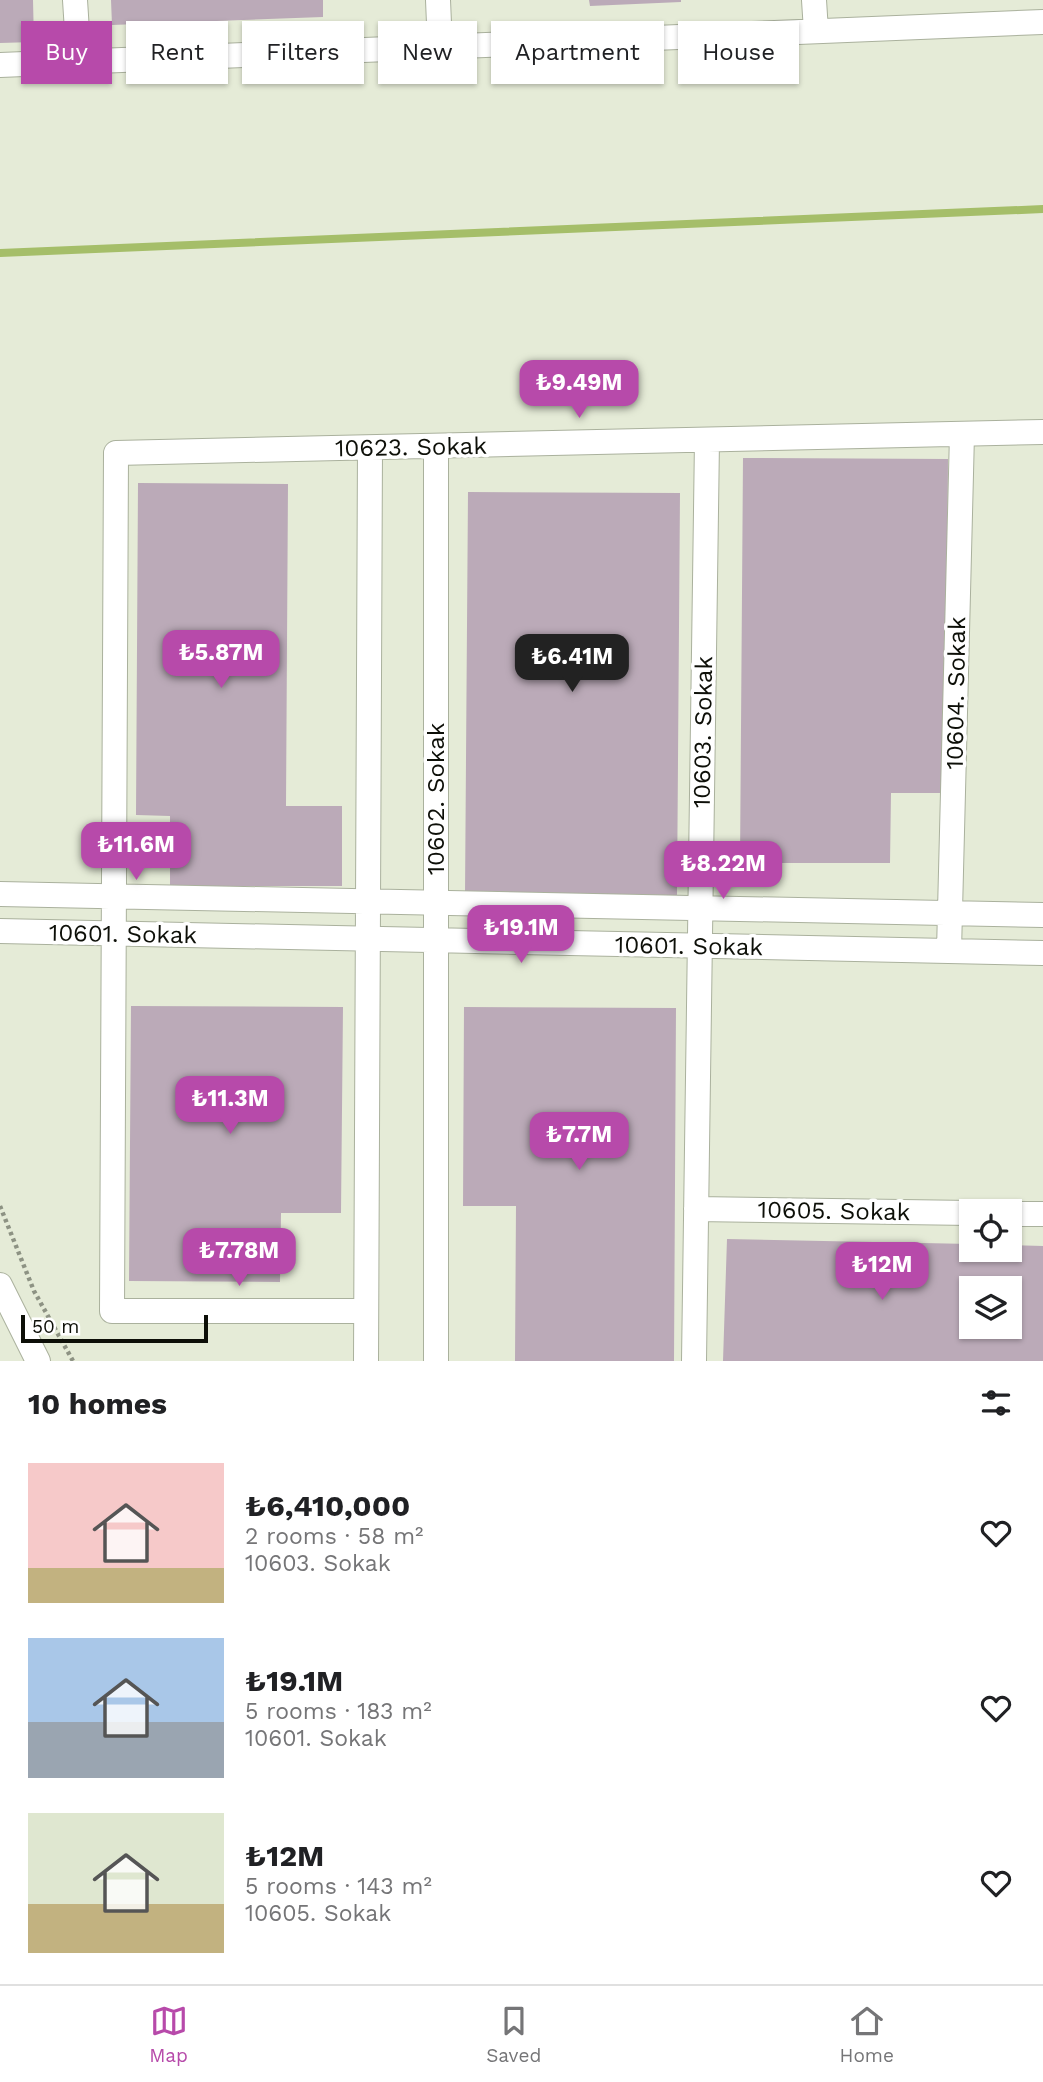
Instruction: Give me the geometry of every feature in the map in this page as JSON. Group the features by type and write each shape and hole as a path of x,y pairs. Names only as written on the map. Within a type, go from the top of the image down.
{"street":[{"path":"75,0 76,21"},
{"path":"438,0 439,21"},
{"path":"814,0 816,31"},
{"path":"477,45 1043,22"},
{"path":"112,61 378,50"},
{"path":"0,65 21,64"},
{"name":"10623. Sokak","path":"114,897 116,453 1043,432"},
{"name":"10604. Sokak","path":"949,951 962,434"},
{"name":"10603. Sokak","path":"694,1361 707,440"},
{"name":"10602. Sokak","path":"436,446 436,1361"},
{"path":"366,1361 370,448"},
{"name":"10601. Sokak","path":"0,894 1043,915"},
{"path":"114,897 111,1311 366,1311"},
{"name":"10601. Sokak","path":"0,931 1043,953"},
{"name":"10605. Sokak","path":"696,1209 959,1213"},
{"path":"1022,1214 1043,1214"},
{"path":"0,1285 38,1361"}],"path":[{"path":"0,1206 34,1291 73,1361"}],"building":[{"path":"0,0 33,0 34,21 21,21 21,42 0,43"},
{"path":"111,0 323,0 323,17 126,21 126,24 112,25"},
{"path":"589,0 681,0 681,2 590,6"},
{"path":"743,458 948,459 946,793 891,793 890,863 740,863"},
{"path":"138,483 288,484 286,806 342,806 342,886 170,886 170,816 136,815"},
{"path":"468,492 680,493 677,895 465,894"},
{"path":"131,1006 343,1007 341,1213 281,1213 280,1282 129,1281"},
{"path":"464,1007 676,1008 674,1361 515,1361 516,1206 463,1206"},
{"path":"727,1239 959,1244 959,1262 1022,1262 1022,1245 1043,1246 1043,1361 723,1361"}],"waterway":[{"path":"0,253 1043,209"}]}
